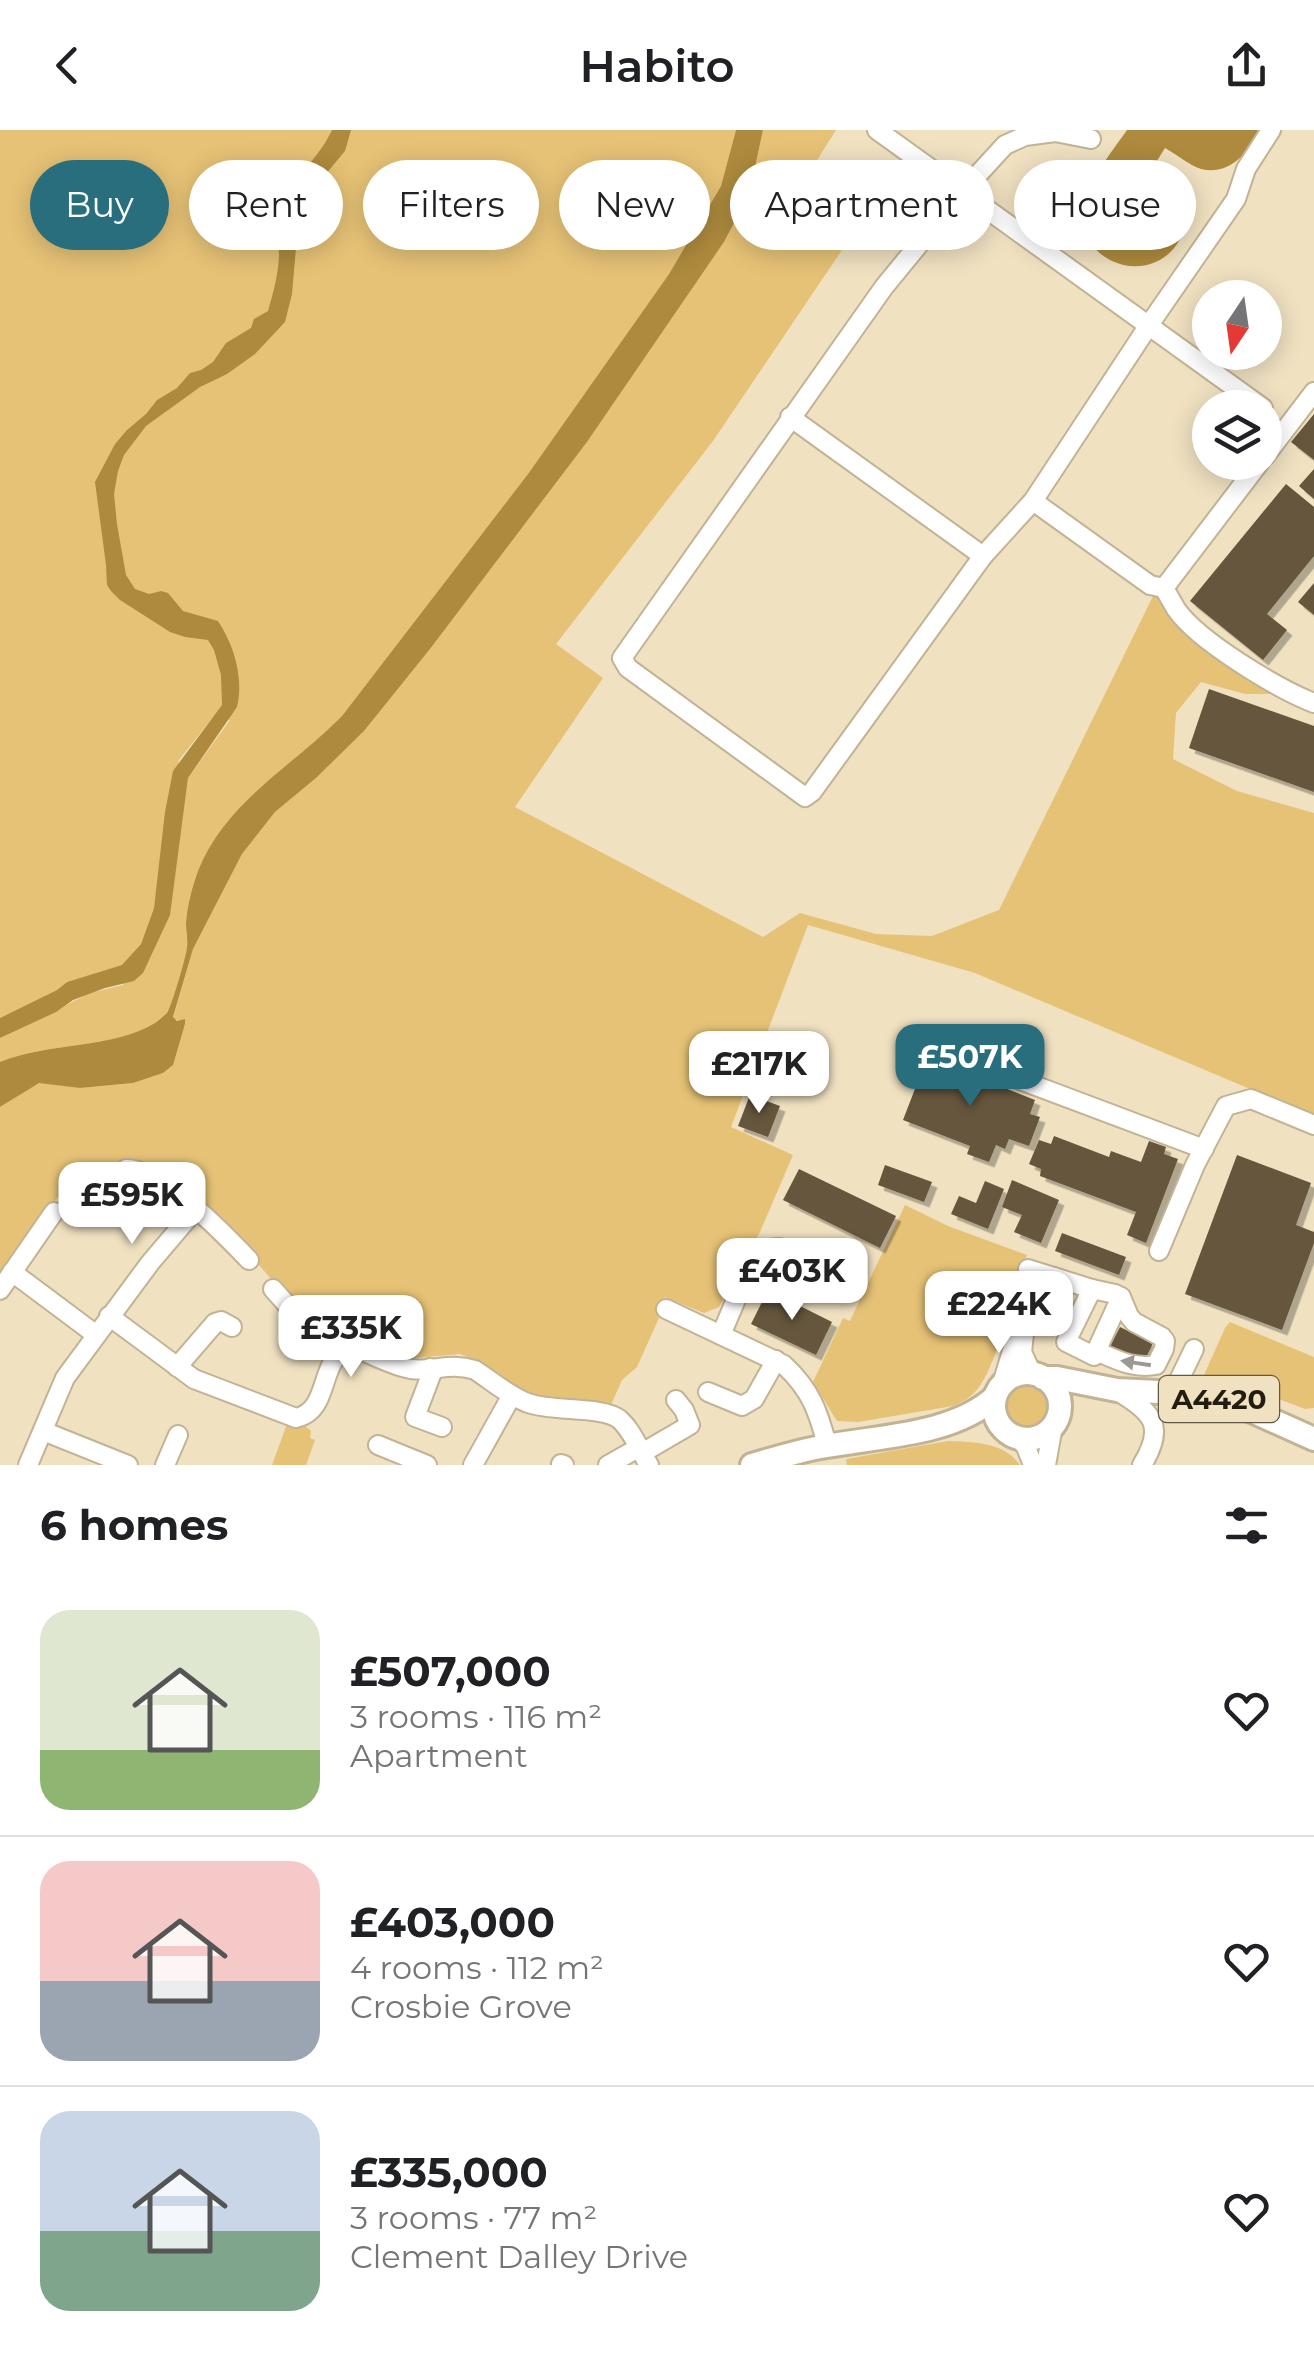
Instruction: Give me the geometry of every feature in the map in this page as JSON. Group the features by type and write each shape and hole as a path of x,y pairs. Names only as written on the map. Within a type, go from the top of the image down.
{"main road":[{"path":"752,1465 827,1446 941,1426 978,1410 1016,1376 1037,1376 1052,1386 1058,1396 1056,1420 1040,1436 1030,1439 941,1426"},
{"name":"A4420","path":"1037,1376 1117,1390 1199,1394 1228,1401 1314,1439"},
{"name":"A4420","path":"1056,1420 1080,1400 1117,1390"},
{"path":"999,1391 995,1415 1012,1434"},
{"path":"1278,1422 1314,1418"}],"street":[{"path":"877,130 918,160"},
{"path":"914,250 790,418 622,658 628,668 804,796 812,792 984,556 1033,502 1236,199 1246,169 1271,130"},
{"path":"991,160 1005,145 1024,136 1055,132 1091,139"},
{"path":"994,215 1239,390"},
{"path":"1282,434 1314,392"},
{"path":"790,418 984,556"},
{"path":"1282,422 1288,426"},
{"path":"1164,588 1246,480"},
{"path":"1033,502 1150,585 1164,588 1178,612 1209,639 1263,677 1314,703"},
{"path":"1015,1078 1204,1148"},
{"path":"1159,1252 1226,1106 1250,1099 1314,1126"},
{"path":"126,1169 160,1180 249,1260"},
{"path":"28,1465 58,1391 95,1334 194,1209"},
{"path":"54,1212 9,1277 95,1334"},
{"path":"721,1335 752,1264 768,1248 780,1248 852,1282"},
{"path":"1028,1268 1121,1297"},
{"path":"999,1391 1015,1341 1054,1277"},
{"path":"273,1289 290,1310 342,1336 350,1347"},
{"path":"1092,1289 1066,1342 1094,1356 1121,1297"},
{"path":"1096,1350 1131,1366 1156,1365 1160,1359 1165,1341 1162,1336 1134,1322 1121,1297"},
{"path":"666,1309 776,1360 800,1380 815,1402 827,1446"},
{"path":"109,1316 194,1379 300,1418 317,1405 336,1356 350,1347 412,1369 465,1367 526,1403 544,1408 608,1414 628,1429 643,1455"},
{"path":"177,1367 215,1323 221,1321 232,1328"},
{"path":"1025,1329 1022,1352 1037,1376"},
{"path":"1178,1392 1180,1378 1194,1349"},
{"path":"708,1392 742,1406 754,1399 776,1360"},
{"path":"430,1368 415,1416 442,1427"},
{"path":"1117,1390 1139,1403 1153,1424 1154,1444 1142,1465"},
{"path":"473,1465 512,1395"},
{"path":"608,1465 674,1442 690,1425 676,1400"},
{"path":"1046,1465 1056,1420"},
{"path":"43,1431 128,1465"},
{"path":"1012,1434 1026,1446 1033,1465"},
{"path":"165,1465 178,1436"},
{"path":"378,1445 428,1465"}],"shaded area":[{"path":"0,130 736,130 721,186 710,205 710,160 559,160 559,250 683,250 528,474 342,716 243,805 210,847 191,890 186,952 167,1013 155,1023 120,1037 38,1051 0,1062 0,1038 90,993 123,985 173,883 188,778 230,720 213,717 179,760 154,908 141,944 123,965 67,982 0,1018"},
{"path":"332,130 351,130 345,151 338,160 312,160"},
{"path":"736,130 763,130 757,160 730,160 730,231 724,242 587,442 364,731 275,812 242,854 193,949 173,1017 177,1021 185,1019 185,1024 173,1065 163,1073 133,1083 80,1088 39,1083 0,1107 0,1062 120,1037 155,1023 167,1013 186,952 192,890 210,847 242,805 342,716 528,474 683,250 710,250 710,205 721,186"},
{"path":"763,130 836,130 818,160 757,160"},
{"path":"1127,130 1258,130 1237,161 1220,169 1201,169 1196,166 1196,160 1184,160 1165,148 1158,160 1107,158"},
{"path":"730,231 730,250 842,250 713,441 556,644 603,678 515,807 763,937 800,913 876,934 932,936 999,910 1157,588 1178,612 1292,694 1245,694 1201,682 1176,713 1173,759 1237,791 1314,813 1314,1116 975,973 808,925 731,1127 793,1155 760,1232 719,1307 704,1313 665,1297 637,1367 622,1380 610,1407 545,1400 527,1394 460,1354 404,1356 300,1313 231,1232 128,1162 78,1172 21,1243 23,1247 0,1280 0,1107 39,1082 80,1088 133,1083 163,1073 172,1065 185,1024 173,1018 193,949 242,854 275,812 364,731 430,649 587,442"},
{"path":"279,250 296,250 285,322 255,354 146,426 124,455 114,494 126,575 135,589 149,594 168,593 183,611 218,621 229,640 238,673 237,707 188,778 170,915 143,973 134,981 73,1000 0,1038 0,1018 67,982 122,965 141,944 154,908 173,771 222,705 221,675 208,640 170,632 120,600 107,585 95,482 115,444 157,400 177,388 190,373 213,362 226,343 251,328 254,319 268,311"},
{"path":"1097,250 1172,250 1143,266 1128,266"},
{"path":"905,1205 948,1226 1027,1255 1015,1280 1023,1286 1024,1297 984,1380 968,1398 953,1406 858,1422 837,1421 813,1382 843,1318 850,1321"},
{"path":"1230,1322 1314,1357 1314,1408 1305,1409 1204,1375"},
{"path":"1026,1382 1043,1389 1050,1406 1043,1423 1026,1430 1009,1423 1002,1406 1009,1389"},
{"path":"287,1424 304,1425 311,1431 310,1438 315,1440 306,1465 272,1465"},
{"path":"948,1441 997,1448 1020,1465 847,1465 846,1459"}],"building":[{"path":"1314,414 1314,460 1291,442"},
{"path":"1314,469 1314,499 1299,486"},
{"path":"1286,484 1314,507 1314,556 1267,614 1287,630 1263,660 1190,601"},
{"path":"1314,583 1314,615 1298,602"},
{"path":"1209,689 1314,726 1314,792 1189,748"},
{"path":"928,1055 1035,1100 1030,1114 1040,1117 1029,1146 1009,1139 1005,1149 996,1145 989,1162 967,1154 970,1146 903,1120"},
{"path":"750,1095 780,1106 768,1137 738,1126"},
{"path":"1054,1136 1109,1157 1111,1151 1141,1162 1149,1141 1166,1147 1164,1154 1178,1159 1146,1243 1127,1235 1136,1212 1040,1176 1041,1169 1029,1164 1039,1140 1051,1144"},
{"path":"1237,1155 1311,1183 1296,1225 1314,1232 1314,1243 1282,1330 1185,1294"},
{"path":"885,1165 932,1182 924,1202 878,1185"},
{"path":"799,1169 896,1216 880,1248 783,1200"},
{"path":"1012,1180 1059,1200 1041,1243 1014,1232 1022,1215 1002,1207"},
{"path":"985,1181 1004,1189 988,1229 951,1214 959,1196 976,1203"},
{"path":"1062,1233 1126,1257 1119,1275 1055,1251"},
{"path":"768,1290 832,1322 816,1355 751,1324"},
{"path":"1120,1327 1153,1343 1143,1364 1109,1348"}]}
